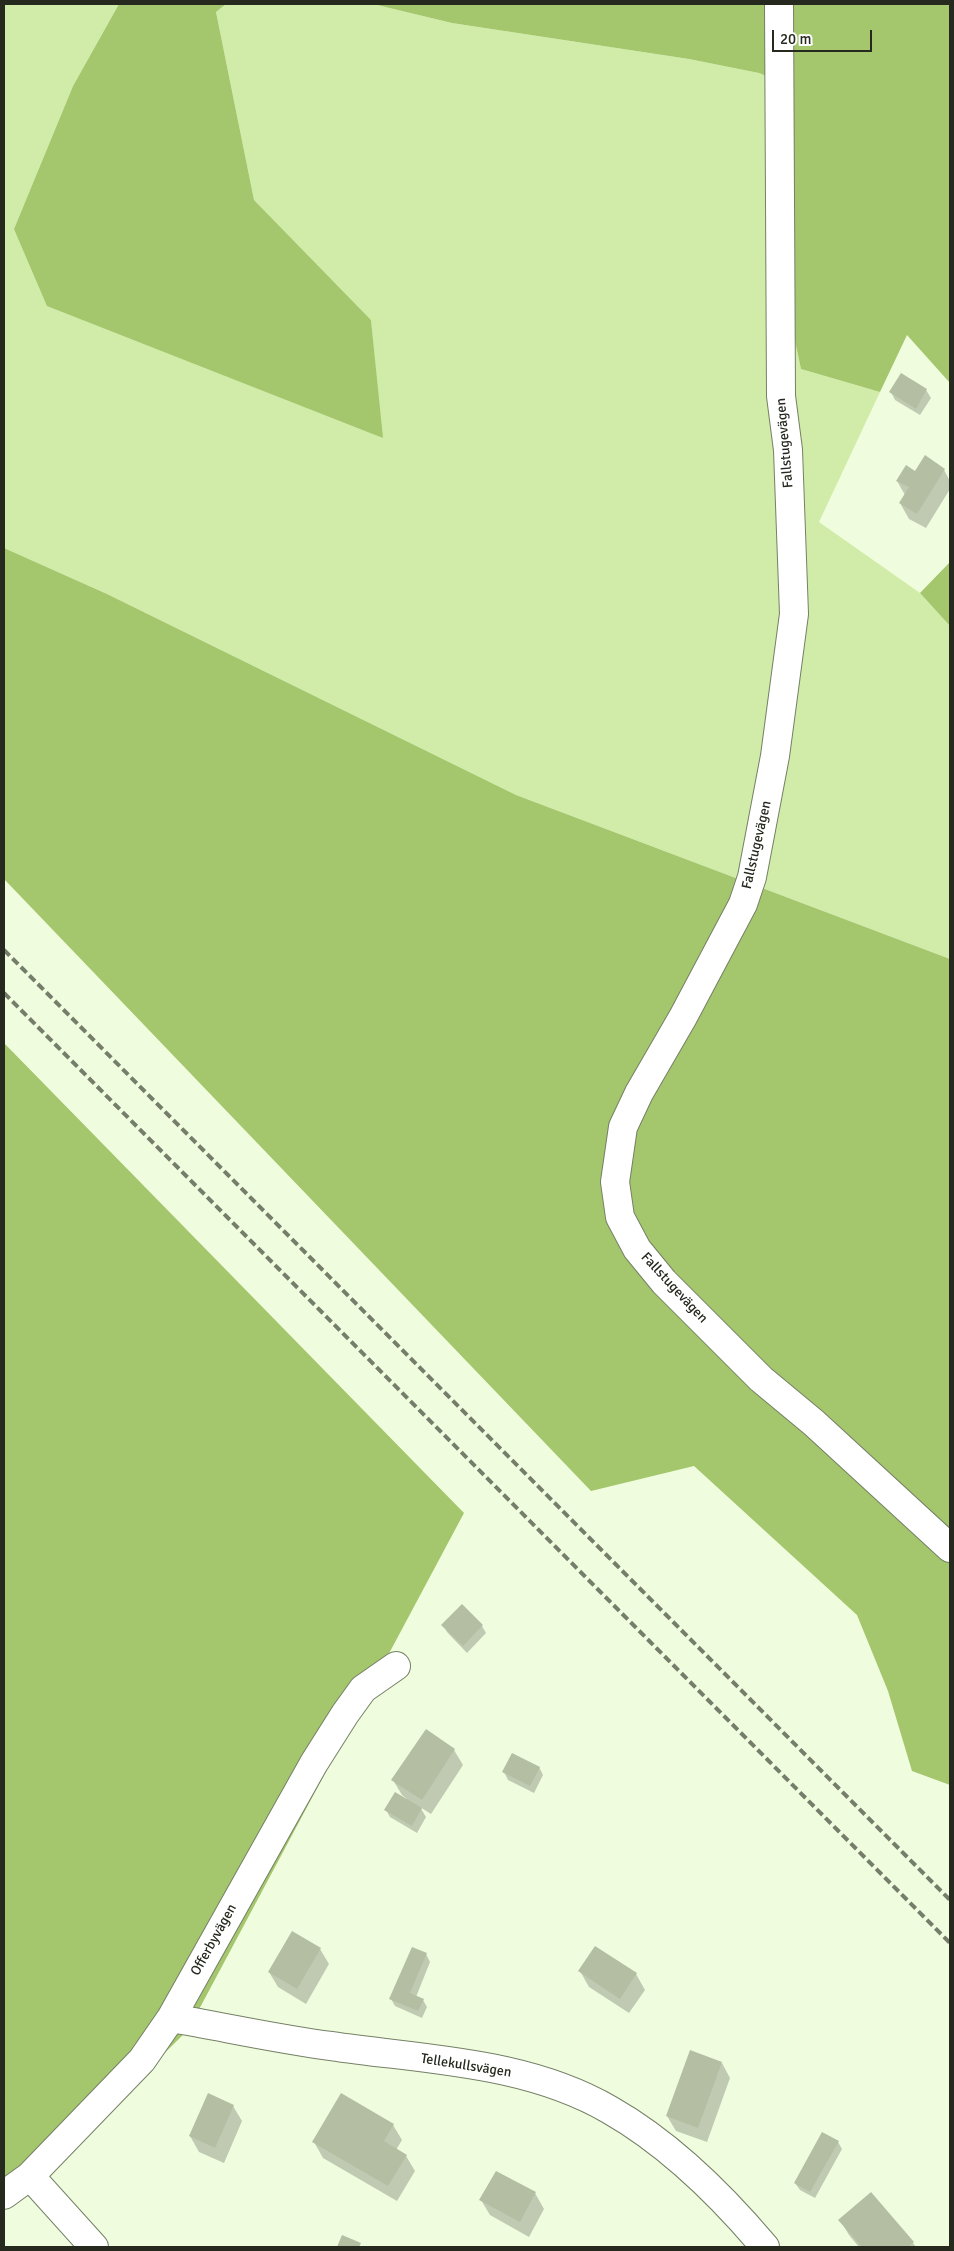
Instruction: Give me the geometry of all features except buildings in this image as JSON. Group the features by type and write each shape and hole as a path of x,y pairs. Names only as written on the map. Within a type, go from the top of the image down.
{"street":[{"name":"Fallstugevägen","path":"779,4 781,396 788,450 794,614 775,756 752,877 743,904 683,1017 639,1093 623,1127 615,1182 620,1217 637,1249 664,1282 761,1379 814,1423 950,1548"},
{"name":"Offerbyvägen","path":"4,2194 30,2176 142,2060 170,2018 314,1763 345,1714 363,1689 396,1666"},
{"name":"Tellekullsvägen","path":"170,2018 330,2046 497,2068 561,2087 610,2109 665,2149 703,2181 765,2247"},
{"path":"30,2176 94,2247"}],"green space":[{"path":"4,4 119,4 73,86 14,229 382,438 371,320 254,200 216,12 226,4 373,4 452,23 689,59 759,73 794,87 769,220 801,369 880,392 819,522 920,593 950,626 950,959 516,795 107,594 4,548"},
{"path":"119,4 226,4 216,12 254,200 371,320 383,438 47,306 14,229 73,86"},
{"path":"373,4 950,4 950,383 907,335 880,392 801,369 769,220 793,87 759,73 689,59 452,23"},
{"path":"4,548 107,594 516,795 950,959 950,1785 912,1771 888,1691 857,1615 694,1466 591,1491 4,879"},
{"path":"950,562 950,626 920,593"},
{"path":"4,1043 464,1513 188,2030 24,2191 4,2203"}],"railway":[{"path":"4,950 950,1900"},
{"path":"4,993 950,1943"}]}
